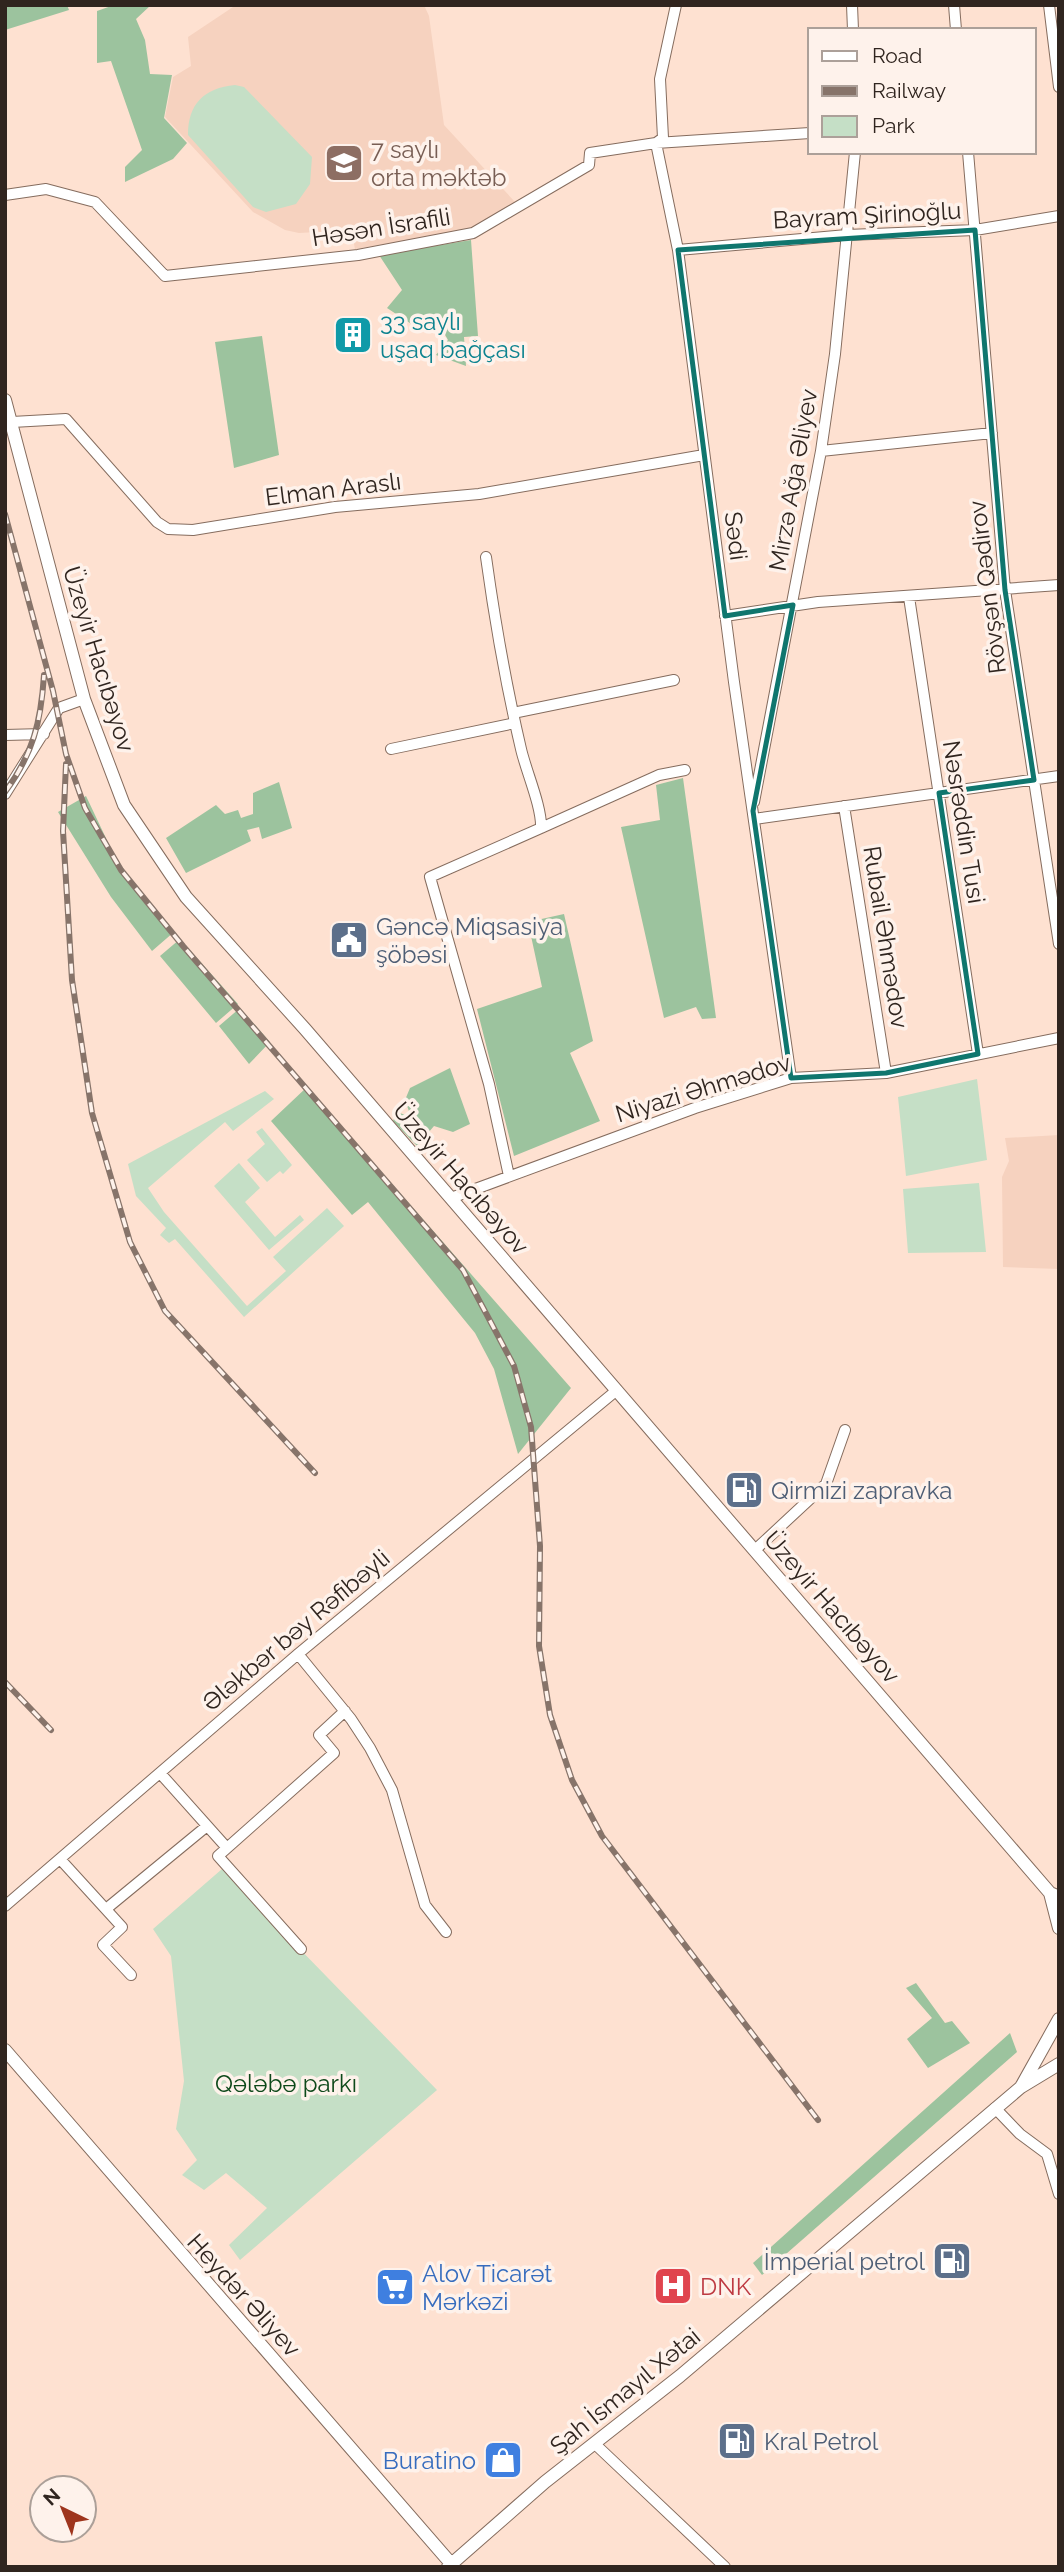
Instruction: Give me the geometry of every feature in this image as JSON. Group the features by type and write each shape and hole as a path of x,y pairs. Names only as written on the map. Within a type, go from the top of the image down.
{"main road":[{"name":"Üzeyir Hacıbəyov","path":"5,400 84,699 124,805 186,897 451,1198 1054,1895"},
{"path":"1054,1895 1059,1928"},
{"path":"1021,2087 1059,2019"},
{"name":"Heydər Əliyev","path":"5,2050 451,2566"},
{"path":"1021,2087 1059,2064"},
{"name":"Şah İsmayıl Xətai","path":"451,2566 545,2482 596,2445 1021,2087"}],"street":[{"name":"Sədi","path":"676,5 660,79 663,138 656,143 678,250 725,616 791,1078"},
{"path":"852,5 853,28"},
{"path":"954,5 956,28"},
{"path":"1049,5 1059,87"},
{"name":"Həsən İsrafili","path":"5,195 46,189 95,202 164,276 358,255 473,233 589,165 590,153 656,143 808,133"},
{"name":"Mirzə Ağa Əliyev","path":"753,815 821,451 855,154"},
{"name":"Rövşən Qədirov","path":"968,154 1005,590 1059,944"},
{"name":"Bayram Şirinoğlu","path":"678,250 847,235 975,230 1059,216"},
{"name":"Elman Araslı","path":"12,422 66,419 157,522 168,529 192,530 335,507 479,494 704,455"},
{"path":"821,451 992,433"},
{"path":"486,557 497,640 541,828"},
{"path":"725,616 793,605 1059,585"},
{"name":"Nəsrəddin Tusi","path":"909,597 978,1054"},
{"path":"391,749 674,680"},
{"path":"5,794 59,708 84,699"},
{"path":"5,735 44,734"},
{"path":"509,1177 489,1084 430,877 659,775 685,770"},
{"path":"753,815 844,806 1059,776"},
{"name":"Rubail Əhmədov","path":"844,806 886,1073"},
{"name":"Niyazi Əhmədov","path":"451,1198 695,1108 791,1078 886,1073 1059,1038"},
{"name":"Ələkbər bəy Rəfibəyli","path":"5,1906 298,1654 617,1390"},
{"path":"755,1550 826,1484 845,1430"},
{"path":"298,1654 345,1711 392,1790 425,1905 446,1933"},
{"path":"301,1949 218,1856 334,1753 319,1735 345,1711"},
{"path":"160,1773 227,1848"},
{"path":"106,1909 207,1826"},
{"path":"60,1859 122,1927 103,1945 131,1975"},
{"path":"995,2108 1020,2134 1047,2154 1059,2194"},
{"path":"596,2445 725,2567"}],"highlighted area":[{"path":"975,230 1005,590 1034,780 939,793 978,1054 886,1073 791,1078 753,811 793,605 725,616 678,250"}],"shaded area":[{"name":"7 saylı orta məktəb","path":"236,5 424,5 429,16 444,125 515,202 473,229 355,249 351,230 299,233 285,230 253,212 165,117 173,77 191,66 188,37"},
{"path":"1059,1135 1059,1269 1003,1267 1002,1177 1009,1161 1005,1138"}],"green space":[{"path":"5,5 67,5 69,10 5,30"},
{"path":"114,5 151,5 136,19 145,40 150,74 172,75 164,118 187,143 173,159 125,182 125,167 142,150 111,61 97,63 97,11"},
{"path":"235,85 244,87 312,157 310,184 296,204 266,212 253,207 188,135 191,115 200,100 215,90"},
{"path":"471,240 478,336 464,337 466,366 436,355 448,340 436,319 419,329 387,308 402,290 379,255"},
{"path":"262,336 279,455 234,468 215,342"},
{"path":"683,778 716,1018 702,1019 696,1007 664,1018 621,827 660,820 656,785"},
{"path":"279,782 292,828 262,839 259,827 247,830 251,841 186,873 166,838 216,805 225,814 238,810 241,818 253,814 253,793"},
{"path":"86,796 122,872 174,932 152,951 111,897 58,812"},
{"path":"564,914 593,1041 570,1053 600,1121 514,1156 477,1009 542,987 528,922"},
{"path":"180,939 238,1004 216,1023 160,956"},
{"path":"240,1008 270,1042 249,1064 219,1026"},
{"path":"450,1068 470,1124 453,1132 434,1126 417,1146 393,1121 397,1112 411,1117 405,1100 410,1088"},
{"path":"977,1079 987,1160 906,1176 898,1097"},
{"path":"307,1087 571,1388 518,1454 494,1369 475,1333 368,1202 352,1215 271,1121"},
{"path":"265,1091 274,1099 233,1131 225,1122 148,1188 164,1212 247,1306 286,1271 273,1257 327,1208 344,1226 244,1317 175,1239 169,1243 160,1235 166,1228 136,1196 128,1164"},
{"path":"262,1128 292,1165 283,1174 280,1171 267,1182 247,1160 265,1144 256,1132"},
{"path":"239,1163 260,1188 245,1202 275,1237 300,1215 304,1220 269,1250 214,1186"},
{"path":"979,1183 986,1252 908,1253 903,1189"},
{"name":"Qələbə parkı","path":"222,1869 437,2090 240,2260 229,2245 267,2208 226,2173 204,2190 182,2175 197,2160 176,2129 184,2081 171,1956 153,1929"},
{"path":"916,1983 945,2023 952,2021 970,2043 928,2068 907,2039 932,2018 906,1988"},
{"path":"1010,2033 1017,2052 762,2275 753,2263"}],"railway":[{"path":"5,514 53,691 66,754 85,808 121,870 183,946 463,1270 514,1366 531,1427 540,1546 539,1646 550,1715 572,1780 602,1836 818,2120"},
{"path":"5,792 15,778 34,737 41,708 44,675"},
{"path":"66,764 63,831 72,980 92,1113 130,1242 165,1311 315,1473"},
{"path":"5,1682 51,1730"}],"place":[{"name":"7 saylı orta məktəb","path":"344,163"},
{"name":"33 saylı uşaq bağçası","path":"353,335"},
{"name":"Gəncə Miqsasiya şöbəsi","path":"349,940"},
{"name":"Qirmizi zapravka","path":"744,1490"},
{"name":"İmperial petrol","path":"952,2261"},
{"name":"DNK","path":"673,2286"},
{"name":"Alov Ticarət Mərkəzi","path":"395,2287"},
{"name":"Kral Petrol","path":"737,2441"},
{"name":"Buratino","path":"503,2460"}]}
